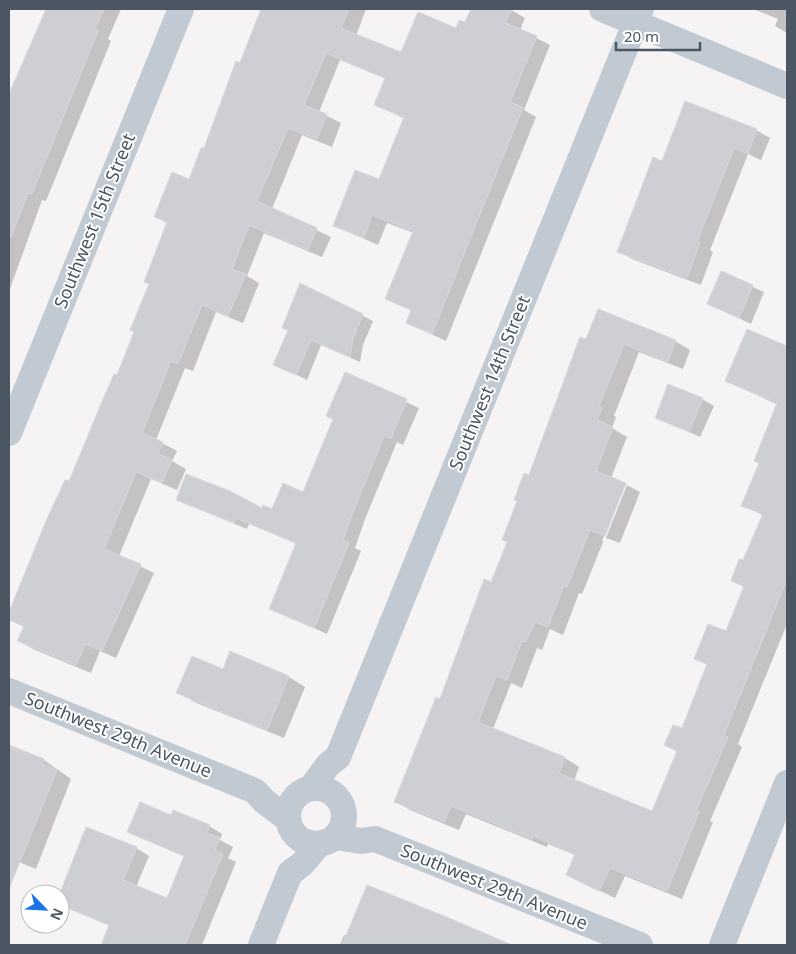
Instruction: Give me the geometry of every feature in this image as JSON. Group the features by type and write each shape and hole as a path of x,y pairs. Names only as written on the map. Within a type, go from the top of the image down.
{"street":[{"name":"Southwest 15th Street","path":"9,434 181,9"},
{"path":"602,9 638,16 787,86"},
{"name":"Southwest 14th Street","path":"304,792 328,765 338,757 638,16"},
{"name":"Southwest 29th Avenue","path":"9,691 255,791 264,802 291,826"},
{"name":"Southwest 14th Street","path":"335,824 341,769 338,757"},
{"path":"722,945 787,783"},
{"path":"261,945 290,873 302,864 335,824 332,792 322,788 304,792 290,806 291,826 287,858 290,873"},
{"name":"Southwest 29th Avenue","path":"255,791 270,789 304,792"},
{"path":"291,826 300,839 335,824"},
{"name":"Southwest 29th Avenue","path":"335,824 361,841 375,839 640,945"}],"building":[{"path":"46,9 104,9 94,30 98,31 32,194 28,193 11,237 9,237 9,94"},
{"path":"261,9 349,9 341,28 401,52 418,12 456,28 459,20 465,22 471,9 512,9 505,23 537,36 510,102 523,107 432,334 406,323 411,310 385,299 413,231 372,215 364,238 333,226 355,170 379,179 404,117 374,105 385,78 326,53 304,105 327,114 317,139 288,128 257,201 317,228 308,250 249,225 232,269 246,274 228,316 202,305 178,364 171,361 142,433 163,442 158,454 172,459 162,483 136,472 104,549 141,564 102,651 85,644 76,665 17,641 24,626 9,620 9,612 46,521 65,480 69,481 114,374 117,375 134,332 130,330 149,284 144,282 167,222 154,217 172,172 189,179 201,148 204,148 236,61 240,63"},
{"path":"685,101 757,129 748,154 734,148 697,242 700,243 687,278 617,252 653,157 662,161"},
{"path":"721,271 753,285 739,318 707,304"},
{"path":"300,283 363,314 353,339 350,357 311,340 296,375 273,365 288,330 282,328"},
{"path":"598,309 676,340 668,362 624,344 599,406 602,408 597,420 613,427 596,471 626,483 605,536 590,530 567,587 564,585 548,627 535,622 526,642 522,641 507,680 496,676 478,722 565,757 559,773 652,811 677,751 664,745 673,725 682,728 707,664 694,659 708,624 726,631 744,586 731,581 739,559 743,560 763,514 741,506 759,463 754,461 777,403 725,381 747,329 787,346 787,579 724,735 728,737 696,811 699,812 667,891 610,868 599,891 566,875 575,854 533,836 532,839 451,806 444,822 394,802 436,697 440,699 484,579 491,582 507,542 502,540 517,501 514,500 524,473 529,475 580,337 586,339"},
{"path":"345,372 407,399 391,439 384,436 353,512 343,540 349,543 314,628 269,609 296,543 236,518 234,523 176,500 186,474 230,491 262,508 263,505 272,509 283,483 303,492 333,419 326,416"},
{"path":"668,384 703,398 689,432 655,418"},
{"path":"230,651 289,676 267,730 176,693 192,656 223,669"},
{"path":"9,745 44,759 42,764 57,770 9,889"},
{"path":"140,802 171,815 173,810 210,825 207,833 220,838 215,850 223,854 185,945 101,945 109,925 70,909 70,884 64,884 86,827 137,847 123,880 167,898 184,856 127,832"},
{"path":"367,885 449,918 512,945 342,945"}]}
